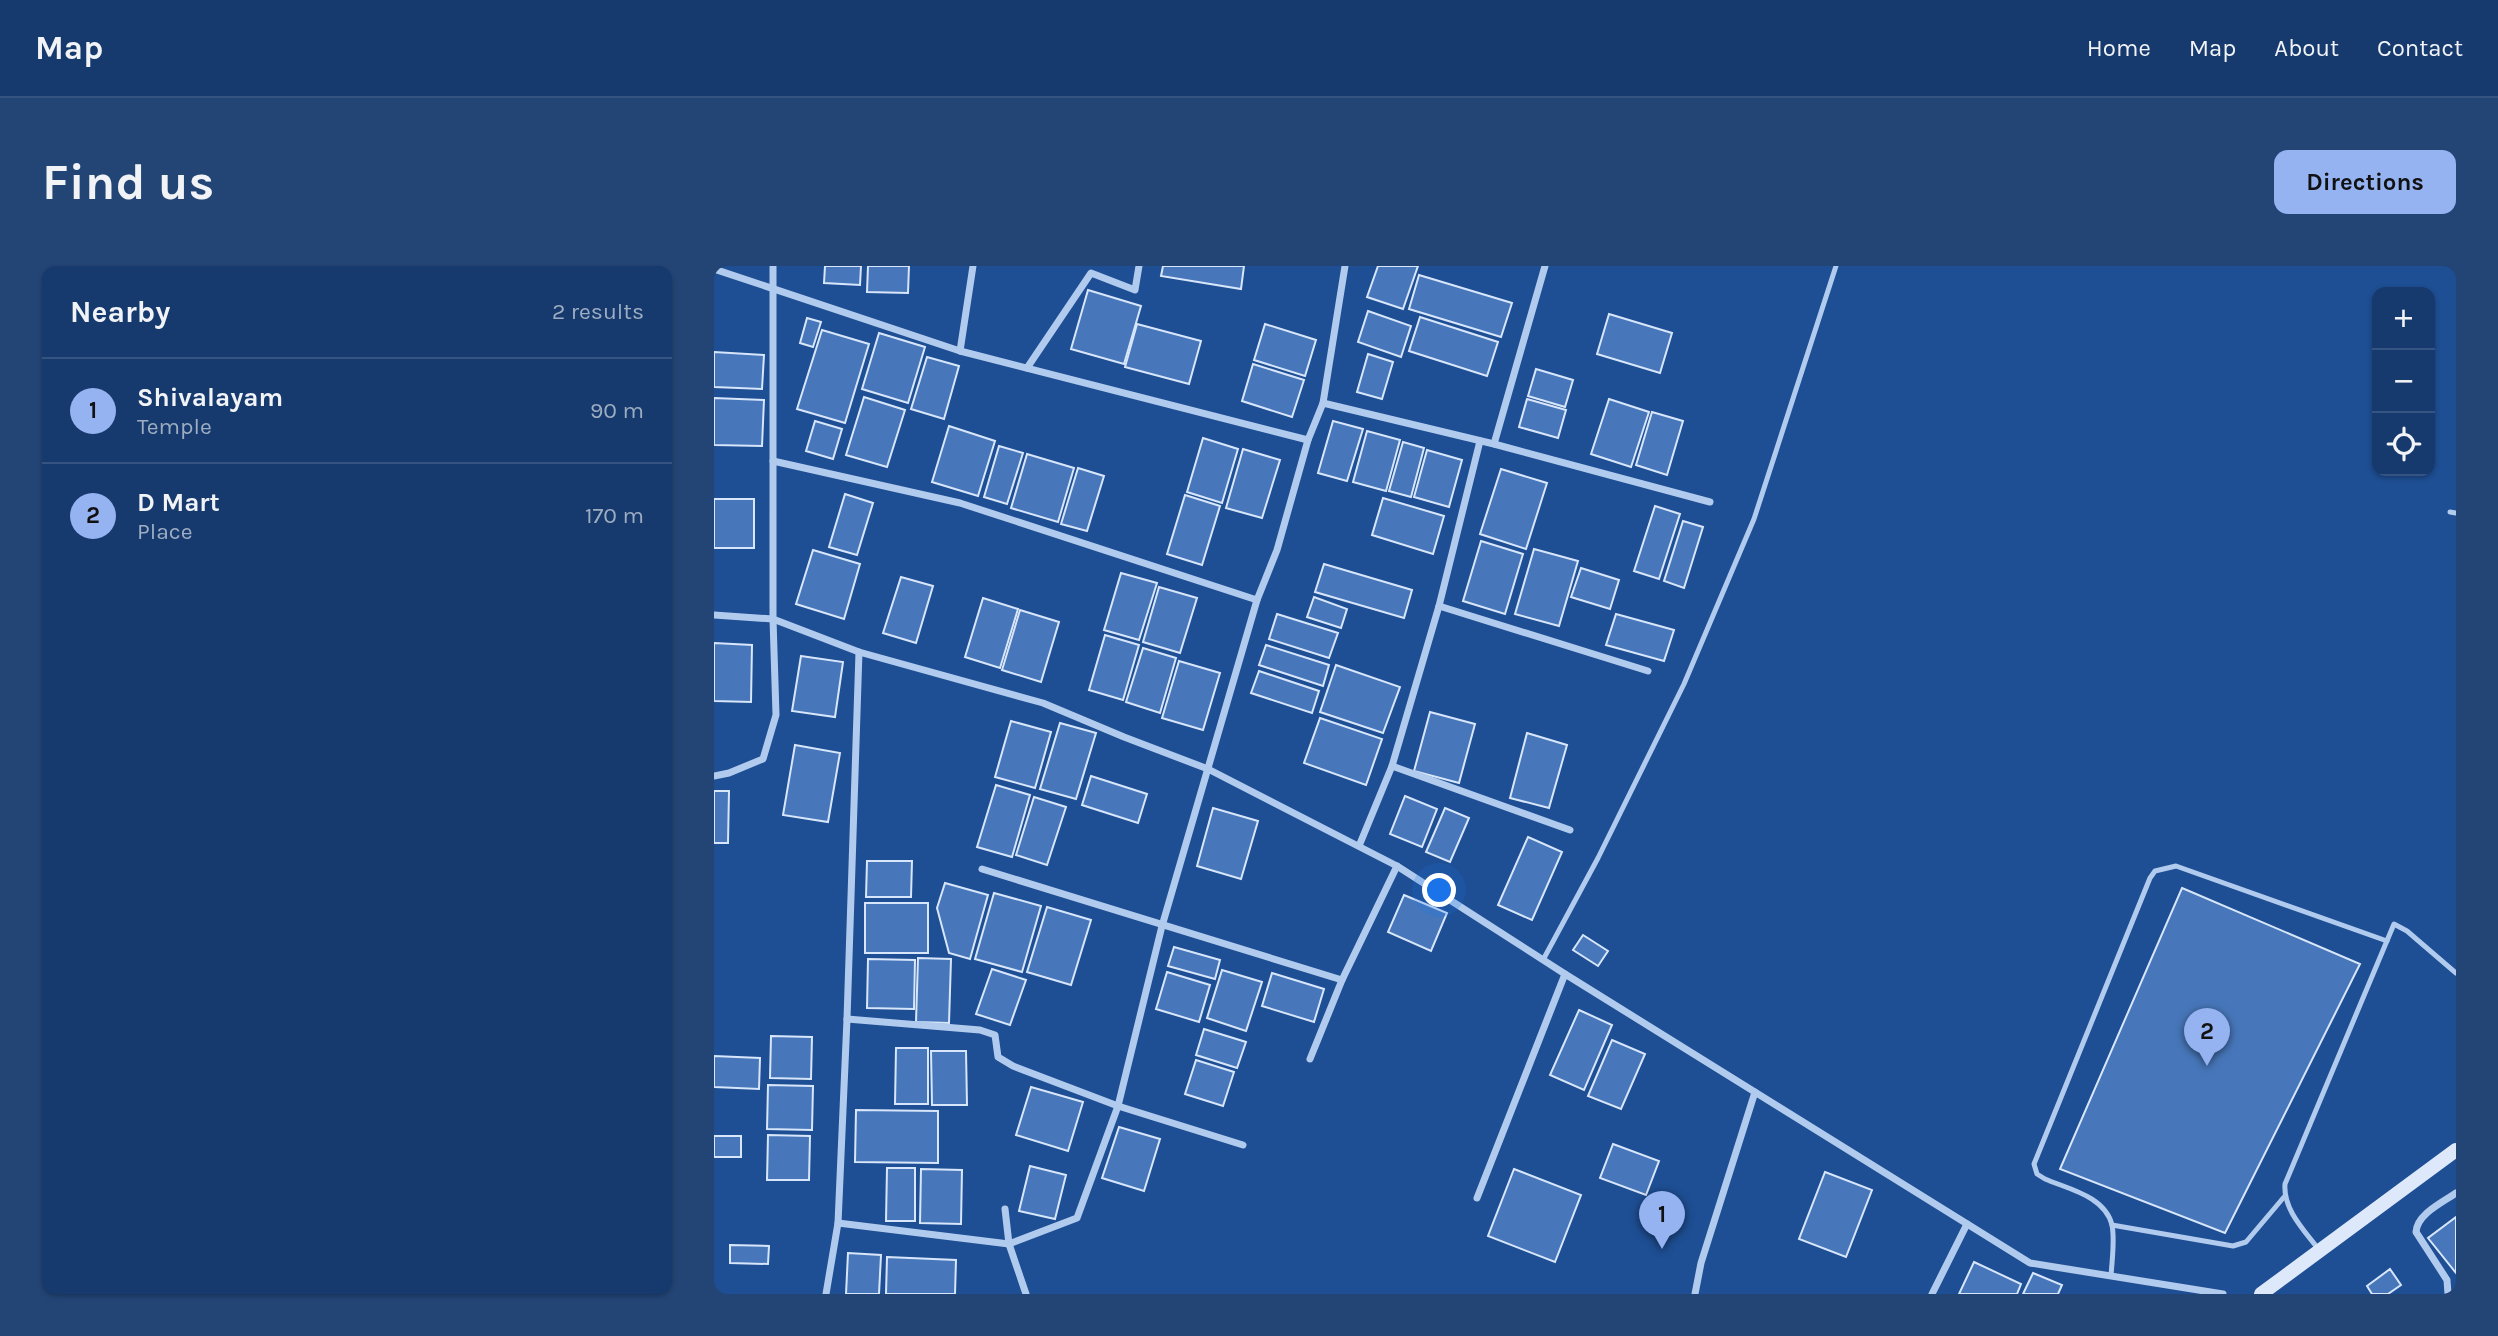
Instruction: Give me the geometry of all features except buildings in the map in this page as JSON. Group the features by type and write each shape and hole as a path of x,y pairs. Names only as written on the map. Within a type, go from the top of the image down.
{"street":[{"path":"714,776 729,774 763,759 776,715 773,619 773,266"},
{"path":"960,351 972,266"},
{"path":"1027,368 1091,273 1135,290 1139,266"},
{"path":"838,1223 1009,1244 1077,1218 1118,1106 1162,926 1257,600 1277,550 1308,440 1323,402 1345,266"},
{"path":"1494,444 1545,266"},
{"path":"714,269 960,351 1308,440"},
{"path":"1323,402 1494,444 1710,502"},
{"path":"1359,846 1392,766 1439,606 1480,441"},
{"path":"773,461 960,503 1257,600"},
{"path":"1439,606 1648,671"},
{"path":"714,615 773,619 859,652 1043,703 1208,769 1396,866 2030,1263 2223,1294"},
{"path":"826,1294 838,1223 859,652"},
{"path":"1392,766 1570,830"},
{"path":"1310,1059 1342,980 1396,866"},
{"path":"982,869 1342,980"},
{"path":"1477,1198 1565,974"},
{"path":"847,1018 980,1030 995,1035 998,1057 1013,1066 1118,1106 1243,1145"},
{"path":"1695,1294 1701,1263 1755,1092"},
{"path":"2261,1294 2456,1150"},
{"path":"2448,1294 2447,1280 2416,1232 2417,1224 2456,1193"},
{"path":"1005,1209 1009,1244 1026,1294"},
{"path":"1932,1294 1967,1223"}],"lane":[{"path":"1543,960 1598,858 1684,684 1755,519 1836,266"},
{"path":"2111,1276 2112,1225 2106,1212 2097,1201 2037,1174 2035,1164 2155,871 2176,866 2386,941"},
{"path":"2319,1250 2290,1209 2284,1197 2285,1184 2394,924 2456,973"},
{"path":"2112,1225 2233,1246 2246,1242 2284,1197"}],"place":[{"name":"D Mart","path":"2207,1066"},
{"name":"Shivalayam","path":"1662,1249"}]}
